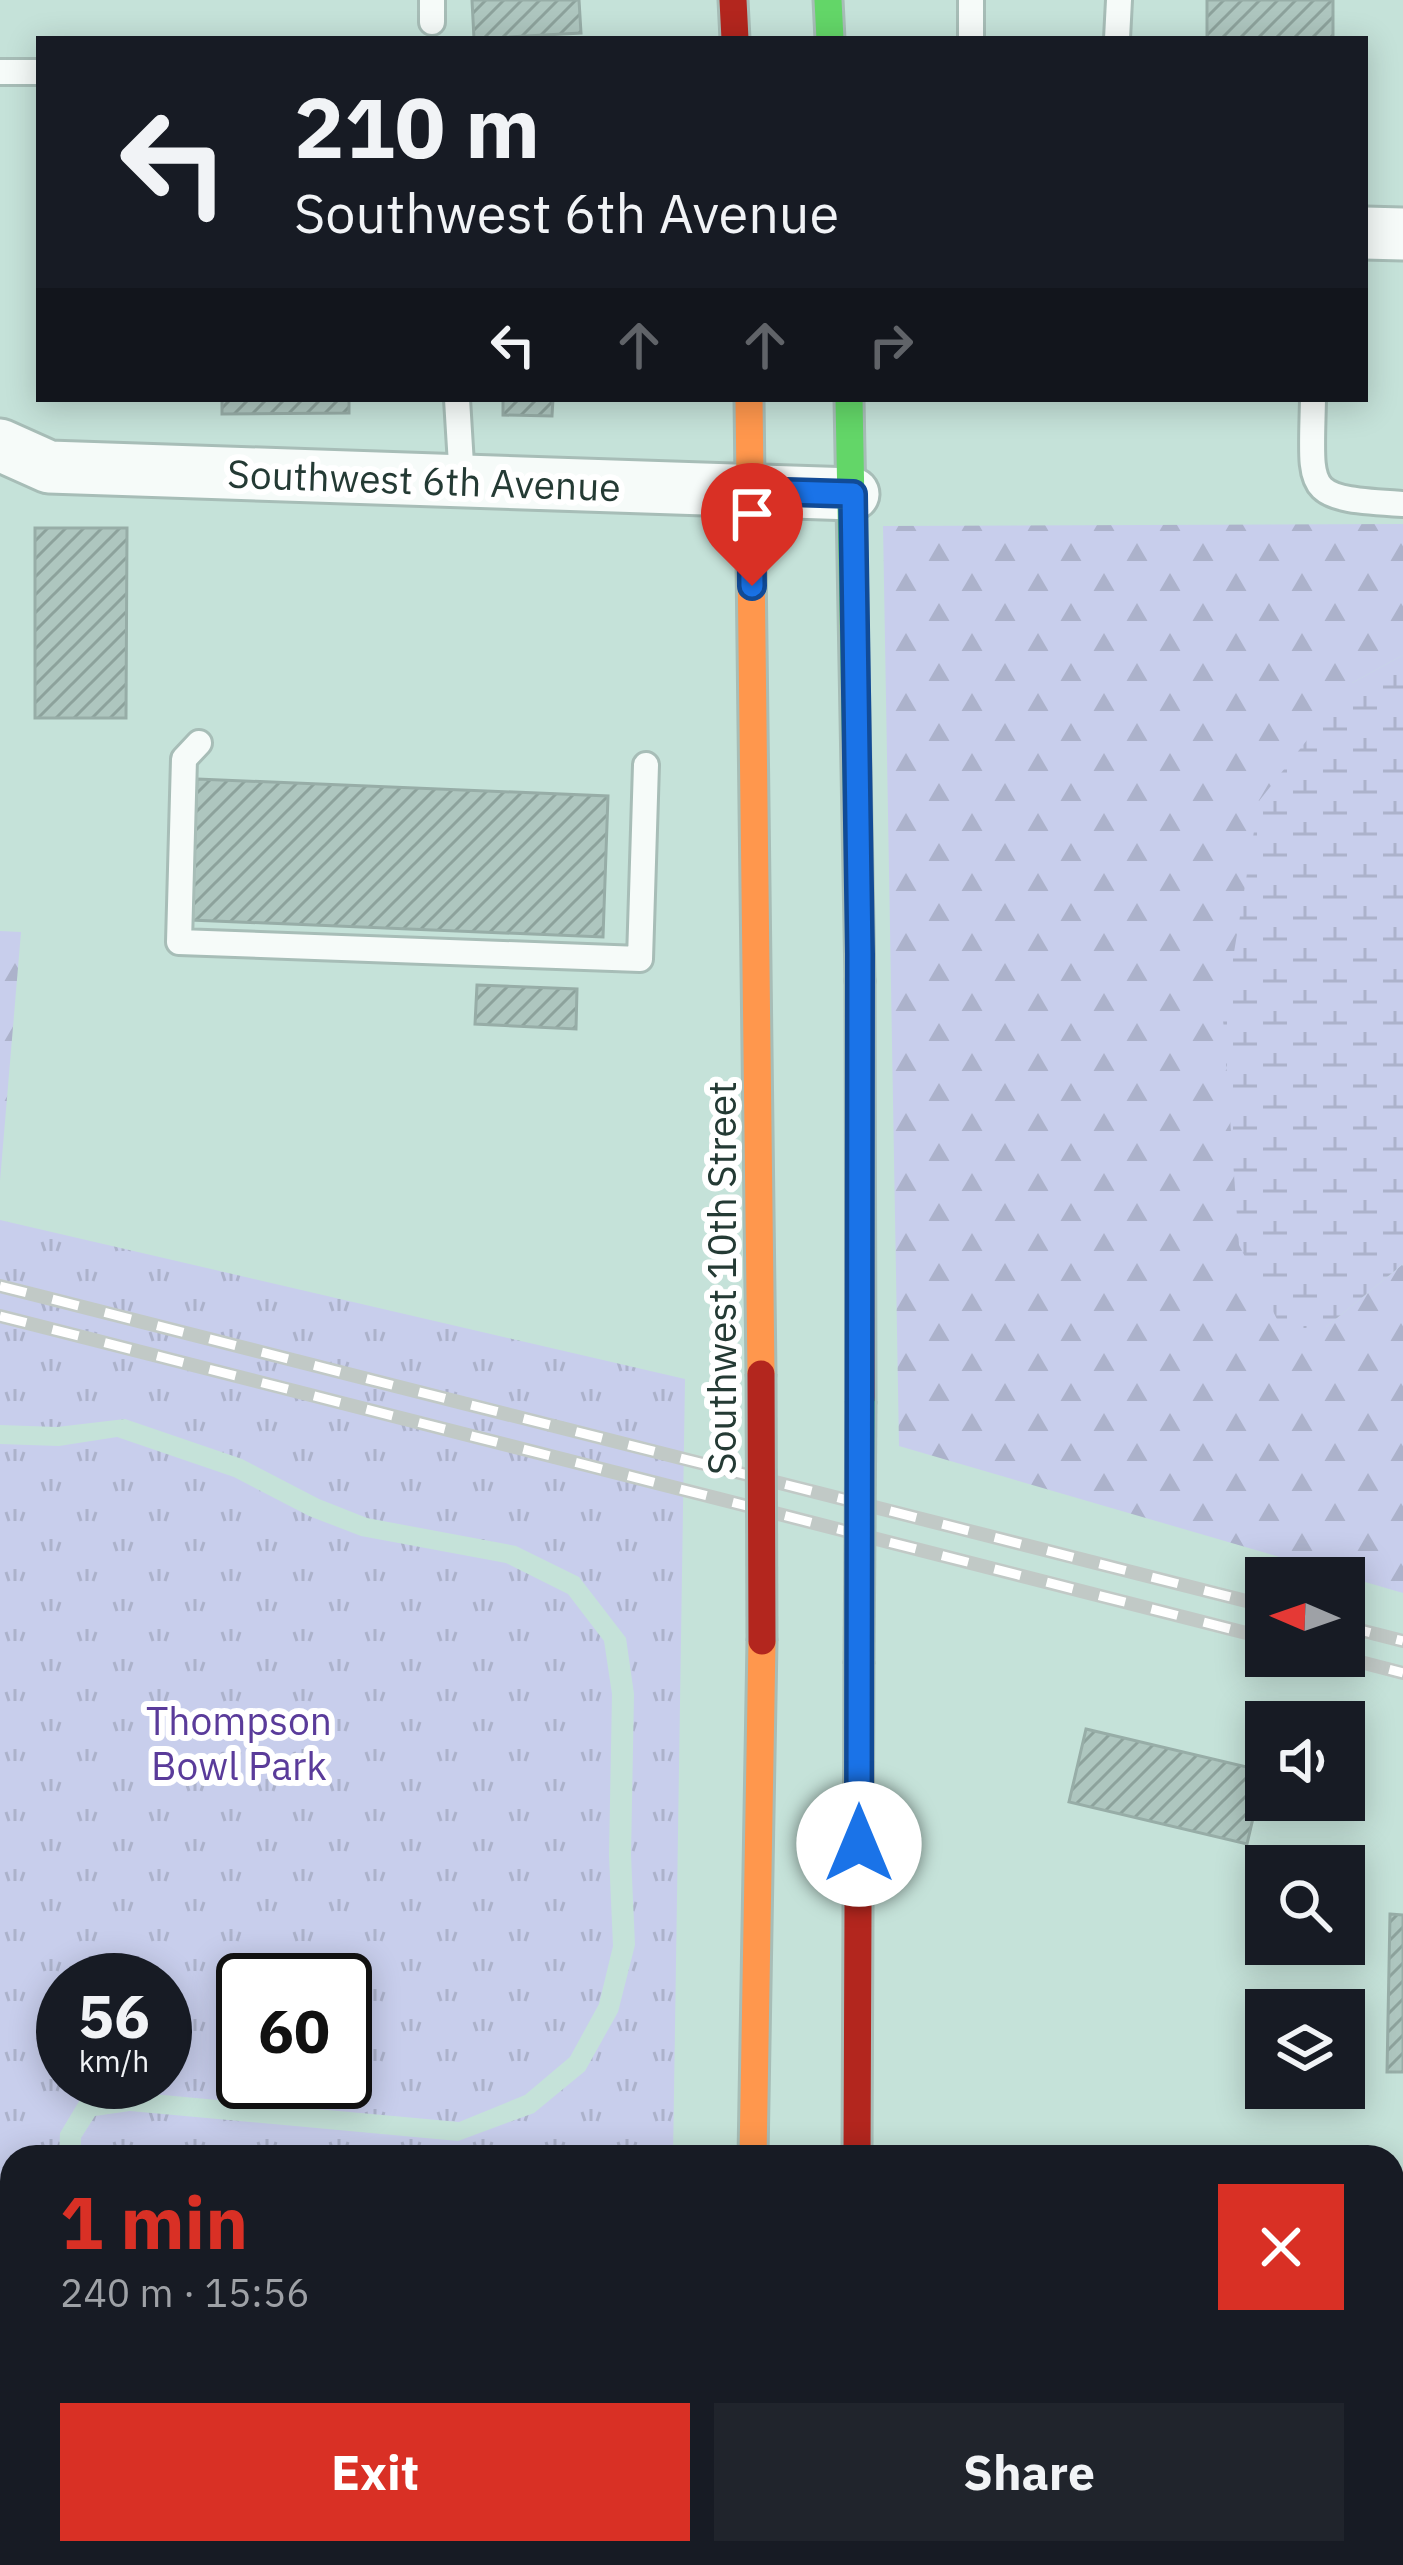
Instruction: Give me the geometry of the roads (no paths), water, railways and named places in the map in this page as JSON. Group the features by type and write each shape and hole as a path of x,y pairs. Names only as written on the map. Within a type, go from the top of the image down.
{"main road":[{"path":"733,0 735,36"},
{"path":"828,0 830,36"},
{"name":"Southwest 10th Street","path":"749,402 762,1641 753,2145"},
{"path":"849,402 860,933 857,2145"}],"street":[{"path":"1368,233 1403,234"},
{"name":"Southwest 6th Avenue","path":"0,445 49,467 853,494"}],"lane":[{"path":"971,0 971,36"},
{"path":"1118,36 1119,0"},
{"path":"0,72 36,72"},
{"path":"457,402 462,481"},
{"path":"1313,402 1312,469 1319,488 1341,500 1403,504"},
{"path":"200,743 184,759 178,942 640,959 646,765"}],"railway":[{"path":"0,1286 1245,1601"},
{"path":"0,1316 1245,1633"},
{"path":"1365,1631 1403,1641"},
{"path":"1365,1663 1403,1673"}],"park label":[{"name":"Thompson Bowl Park","path":"239,1742"}]}
